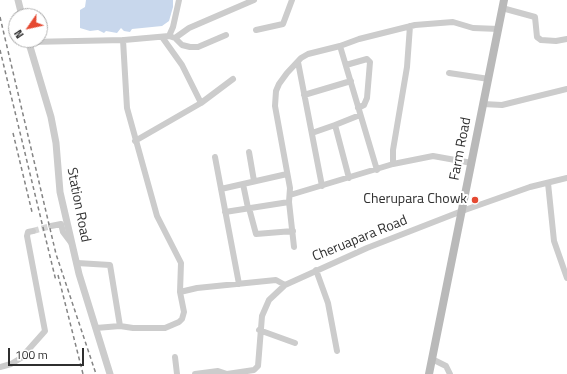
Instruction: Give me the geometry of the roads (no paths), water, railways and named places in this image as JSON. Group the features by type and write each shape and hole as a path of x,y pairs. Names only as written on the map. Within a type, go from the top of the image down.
{"main road":[{"name":"Farm Road","path":"429,374 503,4"}],"street":[{"path":"165,36 173,27 179,0"},
{"path":"175,38 189,28 254,0"},
{"path":"256,30 284,24 292,0"},
{"path":"503,4 535,17 537,37 541,40 556,41 567,39"},
{"path":"294,247 289,202 290,195 275,106 276,91 283,78 298,62 308,54 410,26 453,22 473,28 499,29"},
{"path":"393,164 393,150 407,67 410,26"},
{"path":"48,41 123,40 165,36 175,38 182,44 190,47 198,47 226,35"},
{"path":"165,36 201,102"},
{"path":"96,328 120,326 132,328 165,328 179,322 182,319 184,312 180,292 181,264 157,216 140,160 127,108 123,40"},
{"path":"340,46 377,170"},
{"name":"Station Road","path":"30,48 51,117 56,143 60,192 85,299 96,328 99,343 110,374"},
{"path":"346,65 367,59 370,62 367,98 364,105 358,108"},
{"path":"298,62 322,186"},
{"path":"449,73 489,79"},
{"path":"135,141 201,102 234,79"},
{"path":"304,95 351,81"},
{"path":"484,104 502,105 567,89"},
{"path":"312,133 360,115"},
{"path":"335,125 348,178"},
{"path":"249,152 254,181"},
{"path":"290,195 393,164 438,156 472,163"},
{"path":"215,157 239,284"},
{"path":"221,189 287,174"},
{"name":"Cheruapara Road","path":"227,374 254,370 258,366 259,330 262,316 269,300 285,285 316,270 462,211 567,178"},
{"path":"548,183 554,241 567,278"},
{"path":"243,184 256,234 293,231"},
{"path":"225,212 266,207 289,202"},
{"path":"51,226 61,224 63,232 72,244"},
{"path":"0,367 12,364 21,358 45,331 27,236 28,232 33,231"},
{"path":"77,263 110,265 120,326"},
{"path":"316,270 328,303 337,351"},
{"path":"180,292 276,280 285,285"},
{"path":"259,330 295,343"},
{"path":"175,357 177,374"},
{"path":"432,359 446,366 450,374"},
{"path":"195,374 218,371 227,374"}],"water":[{"path":"86,0 173,0 173,7 169,21 162,26 132,29 130,32 124,31 121,28 117,33 106,31 104,33 98,30 90,31 80,28 80,10 85,7"}],"tunnel":[{"path":"33,231 51,226"}],"railway":[{"path":"0,17 56,254 96,374"},
{"path":"0,50 56,281"},
{"path":"13,133 32,212"},
{"path":"58,275 83,374"}],"place":[{"name":"Cherupara Chowk","path":"475,200"}]}
